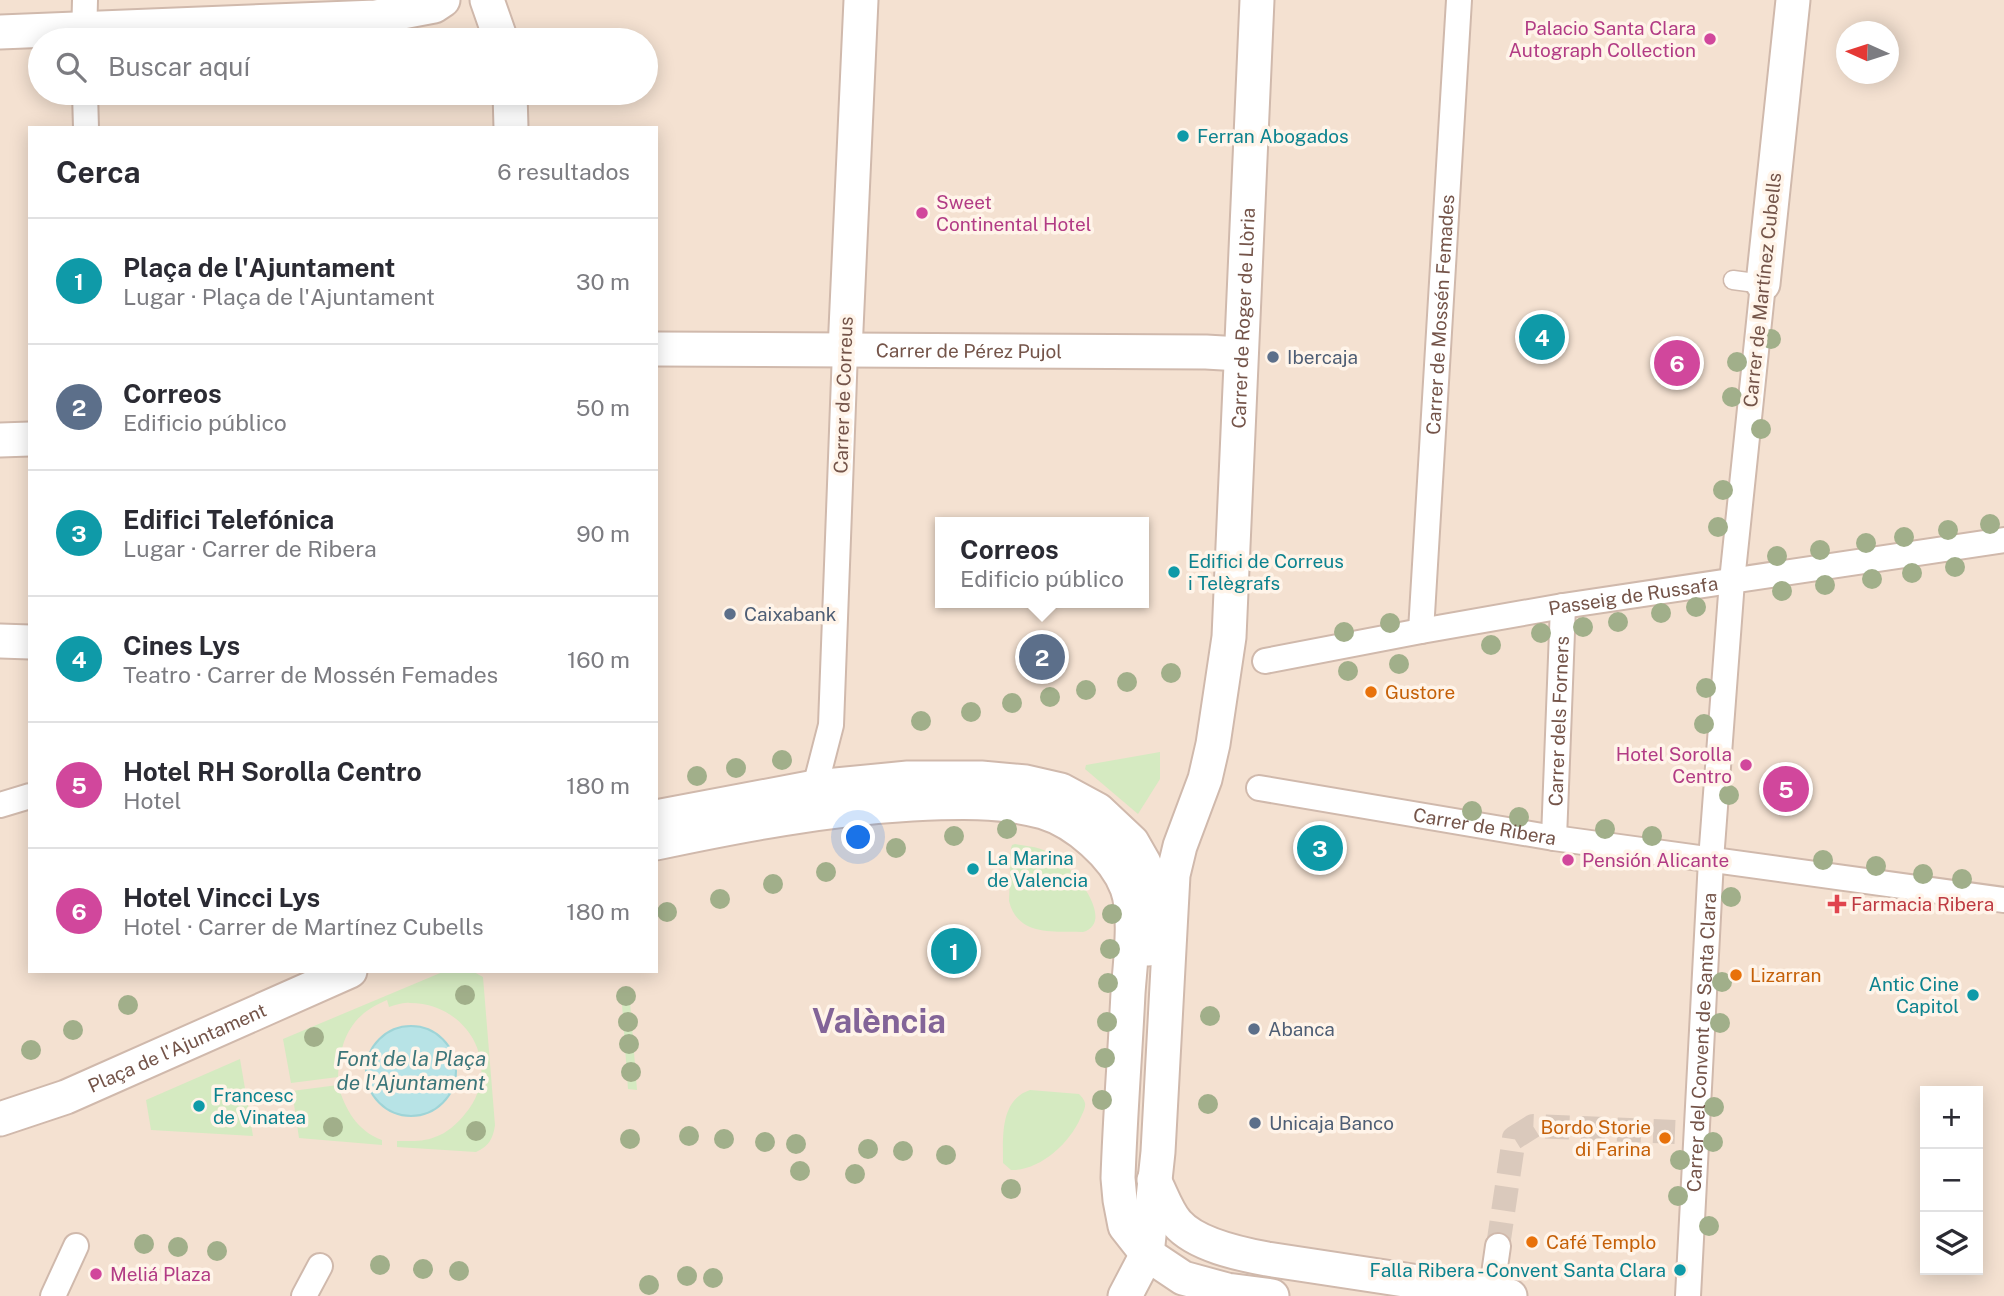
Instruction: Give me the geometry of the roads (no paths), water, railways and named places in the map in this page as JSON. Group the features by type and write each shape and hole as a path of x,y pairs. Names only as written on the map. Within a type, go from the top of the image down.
{"street":[{"path":"37,28 84,23 376,17 434,6 443,0"},
{"path":"487,0 496,28"},
{"name":"Carrer de Correus","path":"815,788 831,725 861,0"},
{"name":"Carrer de Roger de Llòria","path":"1154,1181 1158,1152 1173,875 1180,846 1205,779 1229,637 1257,0"},
{"name":"Carrer de Mossén Femades","path":"1421,631 1459,0"},
{"name":"Carrer de Martínez Cubells","path":"1732,581 1748,282 1793,0"},
{"path":"0,32 28,29"},
{"path":"85,105 86,126"},
{"path":"510,105 511,126"},
{"name":"Carrer de Pérez Pujol","path":"658,349 1241,354"},
{"path":"0,440 28,439"},
{"name":"Passeig de Russafa","path":"1265,662 1563,606 2004,540"},
{"name":"Carrer del Convent de Santa Clara","path":"1688,1296 1686,1132 1732,581"},
{"name":"Carrer dels Forners","path":"1554,838 1563,606"},
{"path":"0,640 28,642"},
{"path":"658,817 815,788 908,778 981,778 1026,782 1061,790 1098,810 1132,842 1144,863 1149,934 1137,1149 1177,1223 1200,1240 1233,1252 1267,1259 1502,1285 1498,1246"},
{"name":"Carrer de Ribera","path":"1259,788 1554,838 2004,900"},
{"path":"0,805 28,797"},
{"path":"658,843 721,829 828,812 952,802 1013,805 1045,813 1071,824 1103,852 1116,869 1127,887 1131,908 1130,974 1118,1178 1119,1200 1125,1226 1147,1254 1183,1278 1227,1290 1272,1296"},
{"name":"Plaça de l'Ajuntament","path":"0,1119 66,1097 345,973"},
{"path":"1125,1296 1147,1254 1154,1181"},
{"path":"53,1296 76,1245"},
{"path":"304,1296 320,1266"}],"water":[{"name":"Font de la Plaça de l'Ajuntament","path":"411,1026 428,1030 443,1039 452,1054 456,1071 452,1088 443,1103 428,1112 411,1116 394,1112 379,1103 370,1088 366,1071 370,1054 379,1039 394,1030"}],"tunnel":[{"path":"1498,1246 1514,1138 1533,1126 1675,1132"}],"place":[{"name":"Palacio Santa Clara Autograph Collection","path":"1710,39"},
{"name":"Ferran Abogados","path":"1183,136"},
{"name":"Sweet Continental Hotel","path":"922,213"},
{"name":"Cines Lys","path":"1542,337"},
{"name":"Ibercaja","path":"1273,357"},
{"name":"Hotel Vincci Lys","path":"1677,363"},
{"name":"Edifici de Correus i Telègrafs","path":"1174,572"},
{"name":"Caixabank","path":"730,614"},
{"name":"Correos","path":"1042,657"},
{"name":"Gustore","path":"1371,692"},
{"name":"Hotel Sorolla Centro","path":"1746,765"},
{"name":"Hotel RH Sorolla Centro","path":"1786,789"},
{"name":"Edifici Telefónica","path":"1320,848"},
{"name":"Pensión Alicante","path":"1568,860"},
{"name":"La Marina de Valencia","path":"973,869"},
{"name":"Farmacia Ribera","path":"1837,904"},
{"name":"Plaça de l'Ajuntament","path":"954,951"},
{"name":"Lizarran","path":"1736,975"},
{"name":"Antic Cine Capitol","path":"1973,995"},
{"name":"Abanca","path":"1254,1029"},
{"name":"Francesc de Vinatea","path":"199,1106"},
{"name":"Unicaja Banco","path":"1255,1123"},
{"name":"Bordo Storie di Farina","path":"1665,1138"},
{"name":"Café Templo","path":"1532,1242"},
{"name":"Falla Ribera - Convent Santa Clara","path":"1680,1270"},
{"name":"Meliá Plaza","path":"96,1274"}],"district":[{"name":"València","path":"879,1021"}]}
